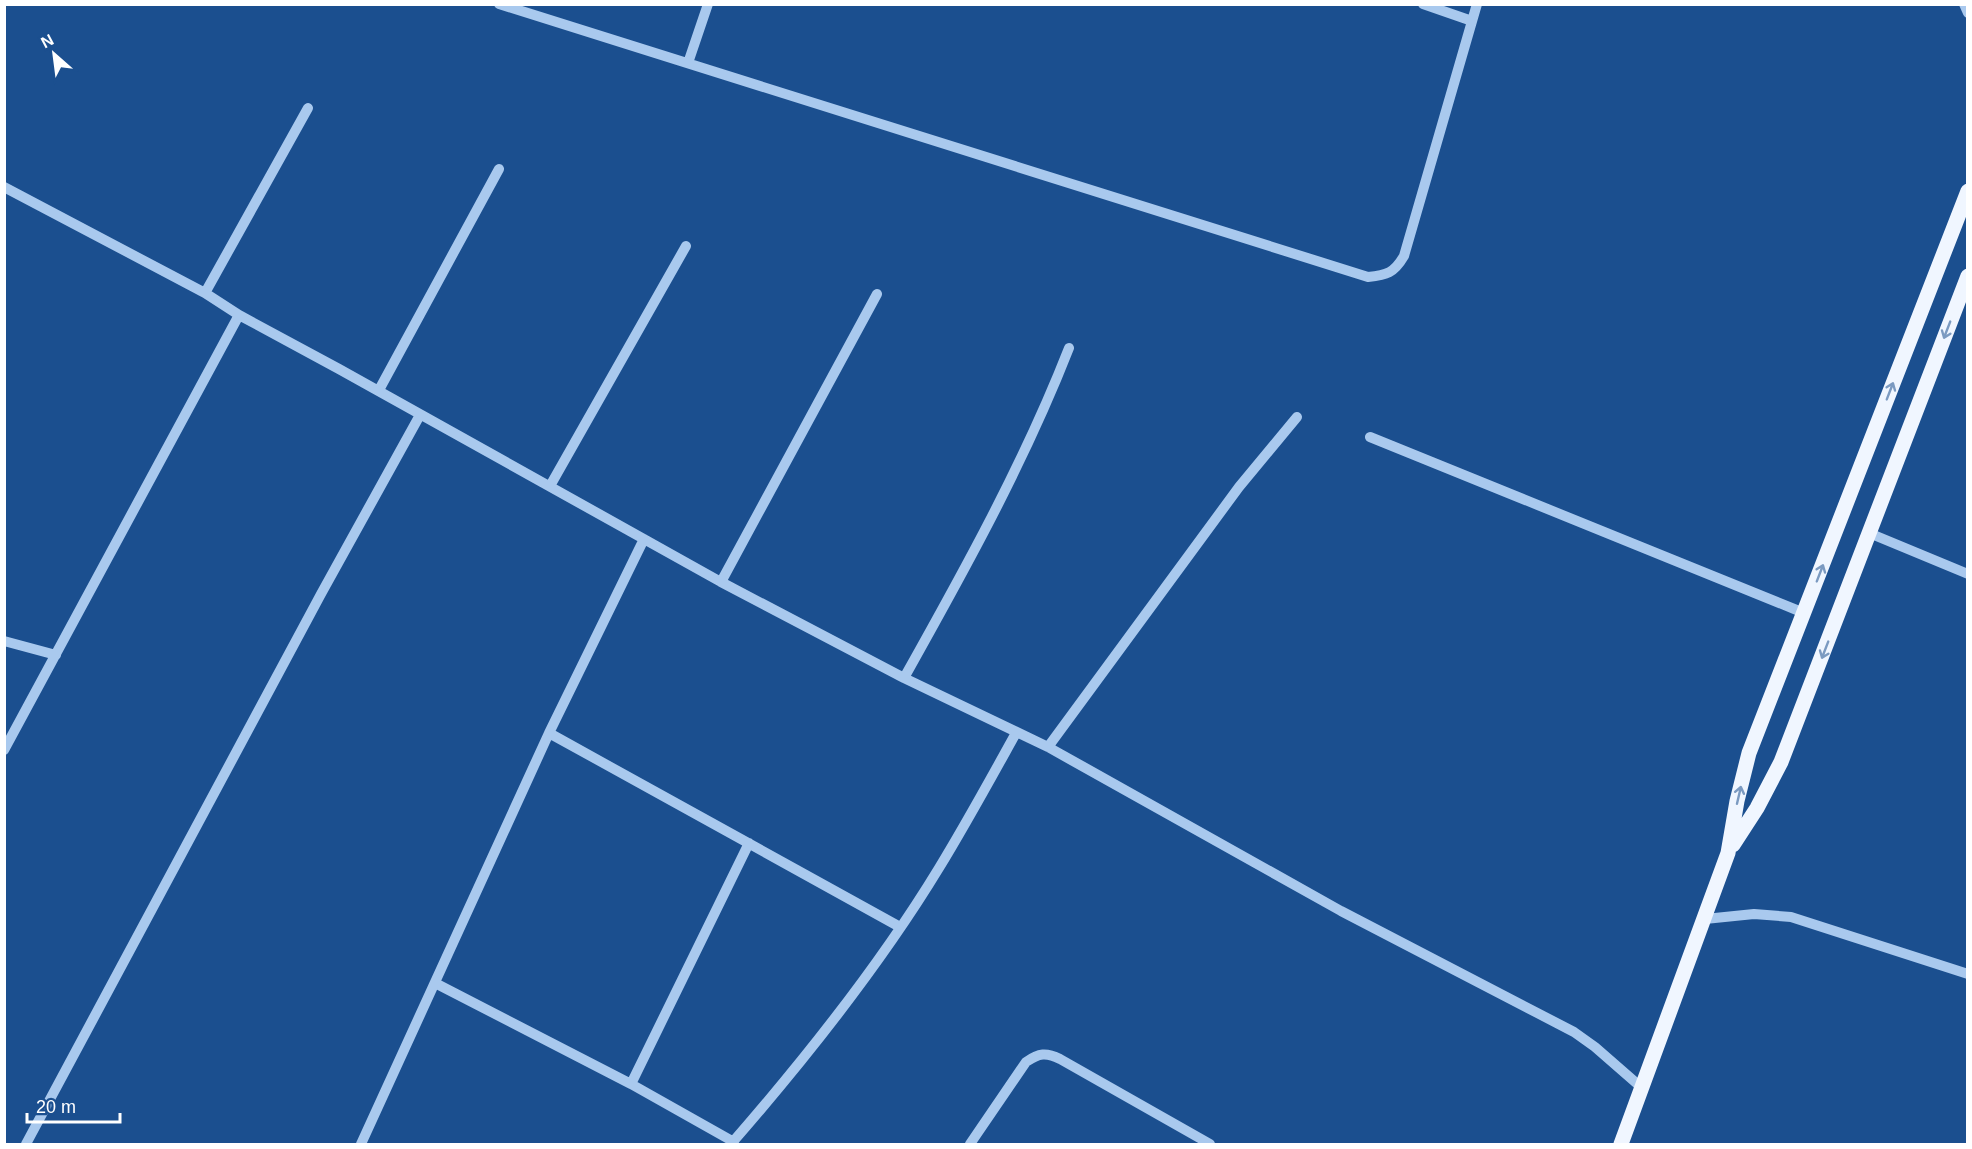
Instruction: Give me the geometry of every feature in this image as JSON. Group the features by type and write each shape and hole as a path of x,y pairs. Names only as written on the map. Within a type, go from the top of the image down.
{"main road":[{"path":"1621,1144 1728,853 1737,801 1749,753 1968,190"},
{"path":"1728,853 1757,808 1781,762 1968,276"}],"street":[{"path":"499,4 1368,277 1384,275 1397,268 1404,256 1477,4"},
{"path":"688,63 708,4"},
{"path":"1423,4 1472,21"},
{"path":"1964,4 1968,13"},
{"path":"205,293 308,108"},
{"path":"379,390 499,169"},
{"path":"4,187 205,293 239,315 379,390 721,582 904,678 1048,747 1341,911 1574,1032 1595,1047 1642,1089"},
{"path":"550,486 686,246"},
{"path":"721,582 877,294"},
{"path":"4,750 239,315"},
{"path":"904,678 1018,465 1070,348"},
{"path":"26,1144 321,594 420,415"},
{"path":"1048,747 1239,487 1297,417"},
{"path":"1370,437 1804,613"},
{"path":"1869,533 1968,574"},
{"path":"361,1144 549,733 645,539"},
{"path":"4,641 56,655"},
{"path":"549,733 900,927"},
{"path":"435,983 632,1084 733,1143 831,1023 900,927 939,868 1016,733"},
{"path":"632,1084 749,843"},
{"path":"1705,919 1754,914 1791,917 1968,974"},
{"path":"970,1144 1026,1062 1038,1054 1050,1054 1060,1059 1210,1144"}]}
